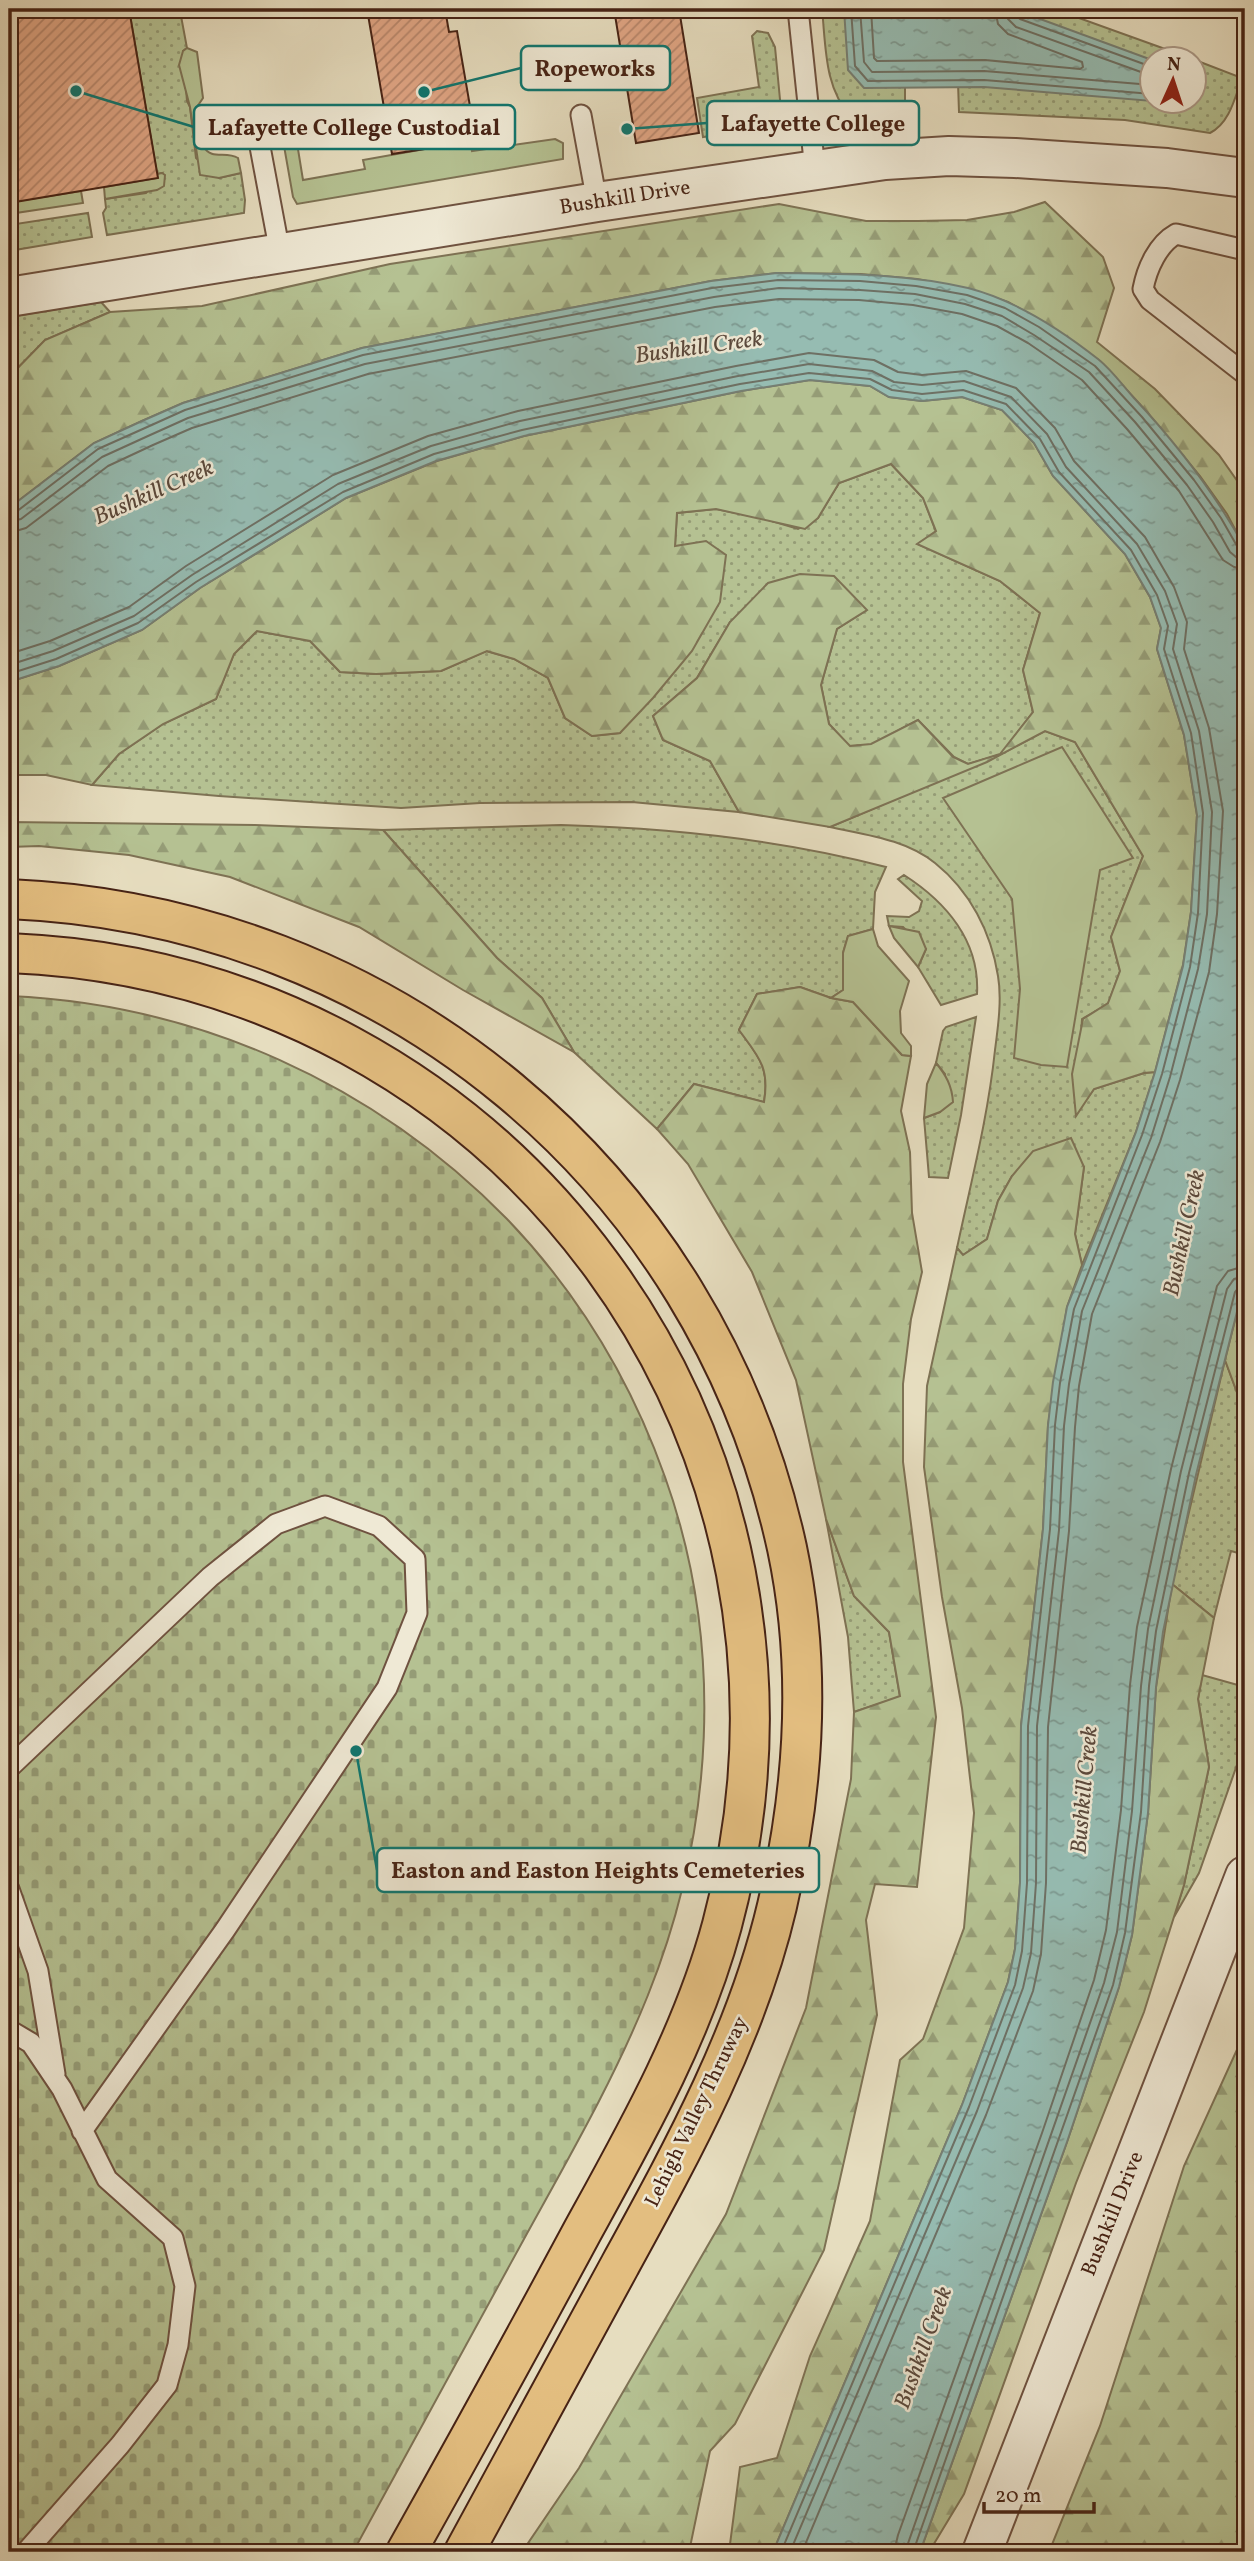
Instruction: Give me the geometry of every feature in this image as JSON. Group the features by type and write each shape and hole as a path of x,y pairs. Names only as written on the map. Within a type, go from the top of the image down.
{"highway":[{"name":"Lehigh Valley Thruway","path":"9,899 136,914 189,925 256,945 335,978 386,1005 448,1043 500,1081 545,1120 586,1162 662,1256 723,1363 771,1486 788,1551 797,1611 802,1669 802,1726 798,1790 789,1853 761,1966 737,2033 682,2152 464,2552"},
{"path":"9,953 126,966 176,977 250,1000 322,1031 369,1056 467,1122 508,1158 554,1206 618,1287 648,1334 675,1386 698,1442 720,1501 732,1549 744,1618 750,1742 745,1807 736,1868 722,1927 706,1977 676,2051 637,2130 406,2552"}],"street":[{"name":"Bushkill Drive","path":"9,297 597,202 885,160 961,156 1245,172"},
{"name":"Bushkill Drive","path":"982,2552 1245,1876"}],"lane":[{"path":"798,9 815,170"},
{"path":"581,115 597,202"},
{"path":"255,120 280,253"},
{"path":"1245,250 1176,234 1164,240 1143,289 1150,300 1245,374"},
{"path":"9,1768 210,1577 276,1524 325,1506 379,1526 415,1559 417,1613 387,1688 225,1930 82,2131"},
{"path":"9,1889 38,1971 57,2082"},
{"path":"9,2030 31,2043 57,2082 107,2179 173,2238 185,2286 178,2345 167,2385 120,2445 26,2552"}],"green space":[{"path":"129,9 170,9 174,16 181,16 187,48 183,51 187,101 196,158 219,178 241,173 244,213 107,235 103,213 106,208 105,199 146,193 162,173 157,174"},
{"path":"822,9 1054,9 1157,46 1138,46 1138,116 1208,116 1208,65 1242,78 1227,116 1217,129 1210,133 1125,120 959,112 958,83 905,83 905,115 851,117 842,105 831,80"},
{"path":"757,31 768,33 775,47 781,110 775,126 703,137 697,98 759,87 752,36"},
{"path":"187,48 197,52 203,98 197,107 204,147 211,153 238,158 241,173 219,178 200,175 190,107 179,65 183,51"},
{"path":"555,139 563,143 563,159 297,204 293,197 284,146 287,141 297,143 303,180 365,169 363,160 470,141 472,151"},
{"path":"157,174 165,175 164,186 157,190 105,199 104,187 157,178"},
{"path":"9,191 11,202 81,191 83,203 9,214"},
{"path":"1045,202 1103,257 1114,288 1097,342 1155,389 1219,455 1245,492 1245,548 1227,514 1200,476 1100,361 1042,321 1008,302 969,289 917,279 861,274 777,273 711,281 362,348 183,403 142,421 94,443 9,508 9,377 45,340 110,312 202,306 390,264 779,204 866,221 918,221 967,220 1014,212"},
{"path":"88,213 92,237 9,251 9,225"},
{"path":"101,302 110,312 45,340 9,377 9,317"},
{"path":"810,380 870,386 889,397 922,401 962,397 1002,410 1034,443 1053,476 1125,554 1150,597 1161,628 1157,649 1184,735 1197,815 1191,912 1183,965 1155,1072 1094,1089 1076,1116 1072,1074 1083,1019 1108,1003 1120,971 1111,937 1143,856 1075,742 1045,731 987,762 830,827 739,812 710,761 663,740 653,716 697,678 730,622 768,583 800,574 834,576 867,610 837,629 821,685 829,724 850,746 871,744 918,720 953,757 968,764 1000,754 1033,712 1023,670 1040,613 1000,581 917,544 936,531 923,498 891,464 839,483 818,518 805,529 716,509 677,513 675,546 706,541 726,555 720,602 692,651 620,733 592,736 565,718 548,678 514,659 487,651 441,671 376,674 340,672 310,641 257,631 234,654 216,699 163,724 119,754 92,785 46,775 9,775 9,682 59,666 142,630 200,588 346,498 437,461 524,436 741,391"},
{"path":"891,464 923,498 936,532 918,544 1000,581 1040,613 1023,670 1033,712 1001,754 1045,731 1075,742 1143,856 1111,937 1120,971 1108,1004 1082,1019 1076,1114 1094,1089 1155,1072 1136,1132 1082,1265 1075,1234 1084,1167 1012,1176 998,1201 987,1239 963,1255 957,1248 992,1075 1000,1003 995,960 984,928 968,899 959,886 935,863 898,843 830,827 999,755 968,764 954,757 918,720 871,745 849,746 829,724 821,685 837,629 867,610 730,622 697,678 653,716 663,740 710,761 739,812 632,802 480,803 401,808 92,785 119,754 163,724 216,699 234,654 257,631 310,641 340,672 376,674 441,671 486,651 514,659 548,678 565,718 592,736 620,733 675,546 677,513 716,509 798,529 818,518 839,483"},
{"path":"1062,747 1133,858 1100,870 1067,1067 1041,1065 1014,1058 1020,989 1012,899 943,798"},
{"path":"9,822 255,825 383,830 497,958 542,998 574,1052 463,990 359,927 230,877 129,855 39,846 9,847"},
{"path":"561,825 684,832 765,842 886,867 875,892 873,929 848,936 843,953 843,990 831,998 800,987 757,994 739,1030 757,1055 764,1071 764,1102 694,1084 657,1129 574,1052 542,998 497,958 383,830"},
{"path":"904,875 934,898 957,925 973,957 977,994 941,1005 918,967 926,949 903,927 889,926 887,916 909,917 919,911 922,901 898,879"},
{"path":"889,926 919,932 926,949 918,967 894,938"},
{"path":"873,929 878,946 909,981 900,1011 901,1033 911,1046 911,1056 902,1055 853,1002 831,998 843,990 843,953 848,936"},
{"path":"800,987 831,998 853,1002 902,1055 911,1056 901,1111 910,1152 912,1213 922,1272 911,1319 903,1384 903,1462 936,1717 917,1887 875,1884 866,1920 877,2015 824,2250 735,2424 710,2451 689,2552 522,2552 579,2468 726,2214 806,2008 851,1779 854,1712 900,1696 889,1632 854,1596 826,1519 796,1380 752,1272 688,1164 657,1129 694,1084 764,1102 764,1071 757,1055 739,1030 757,994"},
{"path":"9,996 79,1002 148,1015 215,1034 279,1060 341,1091 400,1128 455,1171 533,1247 600,1340 651,1441 684,1541 697,1606 703,1671 704,1737 698,1803 687,1868 670,1932 635,2027 574,2149 353,2552 9,2552"},
{"path":"976,1017 948,1178 929,1177 924,1118 940,1112 945,1074 936,1063 943,1031 946,1027"},
{"path":"936,1063 948,1081 953,1102 940,1112 924,1118 927,1084"},
{"path":"1071,1138 1084,1167 1075,1234 1082,1265 1067,1307 1048,1425 1043,1529 1021,1726 1020,1883 1015,1949 1008,1982 962,2105 773,2552 729,2552 740,2467 777,2458 810,2356 870,2221 900,2060 923,2039 964,1928 974,1813 962,1708 942,1597 924,1467 927,1386 957,1248 963,1255 987,1239 998,1201 1012,1176 1033,1151"},
{"path":"1245,1280 1245,1414 1225,1360"},
{"path":"1225,1360 1245,1414 1245,1555 1231,1551 1214,1618 1172,1584"},
{"path":"826,1519 854,1596 889,1632 900,1697 854,1712 848,1637"},
{"path":"1172,1584 1214,1618 1198,1699 1209,1767 1184,1885 1144,2012 1076,2183 964,2494 929,2552 920,2552 1067,2142 1119,1987 1132,1935 1148,1813 1156,1687"},
{"path":"1202,1675 1245,1687 1245,1742 1199,1873 1174,1917 1184,1885 1209,1767 1198,1699"},
{"path":"1245,2032 1245,2552 1049,2552 1100,2426 1184,2166"}],"water":[{"path":"844,9 1013,9 1138,55 1138,100 984,87 864,88 848,70"},
{"name":"Bushkill Creek","path":"777,273 921,279 986,293 1036,317 1083,348 1113,373 1194,470 1245,548 1245,1280 1196,1475 1163,1632 1156,1687 1148,1813 1132,1935 1119,1987 1067,2142 920,2552 773,2552 962,2105 1008,1982 1015,1949 1020,1883 1021,1726 1043,1529 1053,1382 1067,1307 1136,1132 1155,1072 1183,966 1191,912 1197,815 1184,735 1157,649 1161,628 1150,597 1125,554 1053,476 1034,443 1002,410 962,397 922,401 889,397 870,386 810,380 741,391 524,436 436,461 346,498 200,588 142,630 59,666 9,682 9,508 94,443 183,403 362,348 711,281"}],"building":[{"path":"9,9 129,9 158,178 9,203"},
{"path":"367,9 445,9 449,32 457,31 476,141 392,154"},
{"path":"614,9 679,9 699,133 636,143"}],"place":[{"name":"Lafayette College Custodial","path":"76,91"},
{"name":"Ropeworks","path":"424,92"},
{"name":"Lafayette College","path":"627,129"},
{"name":"Easton and Easton Heights Cemeteries","path":"356,1751"}]}
